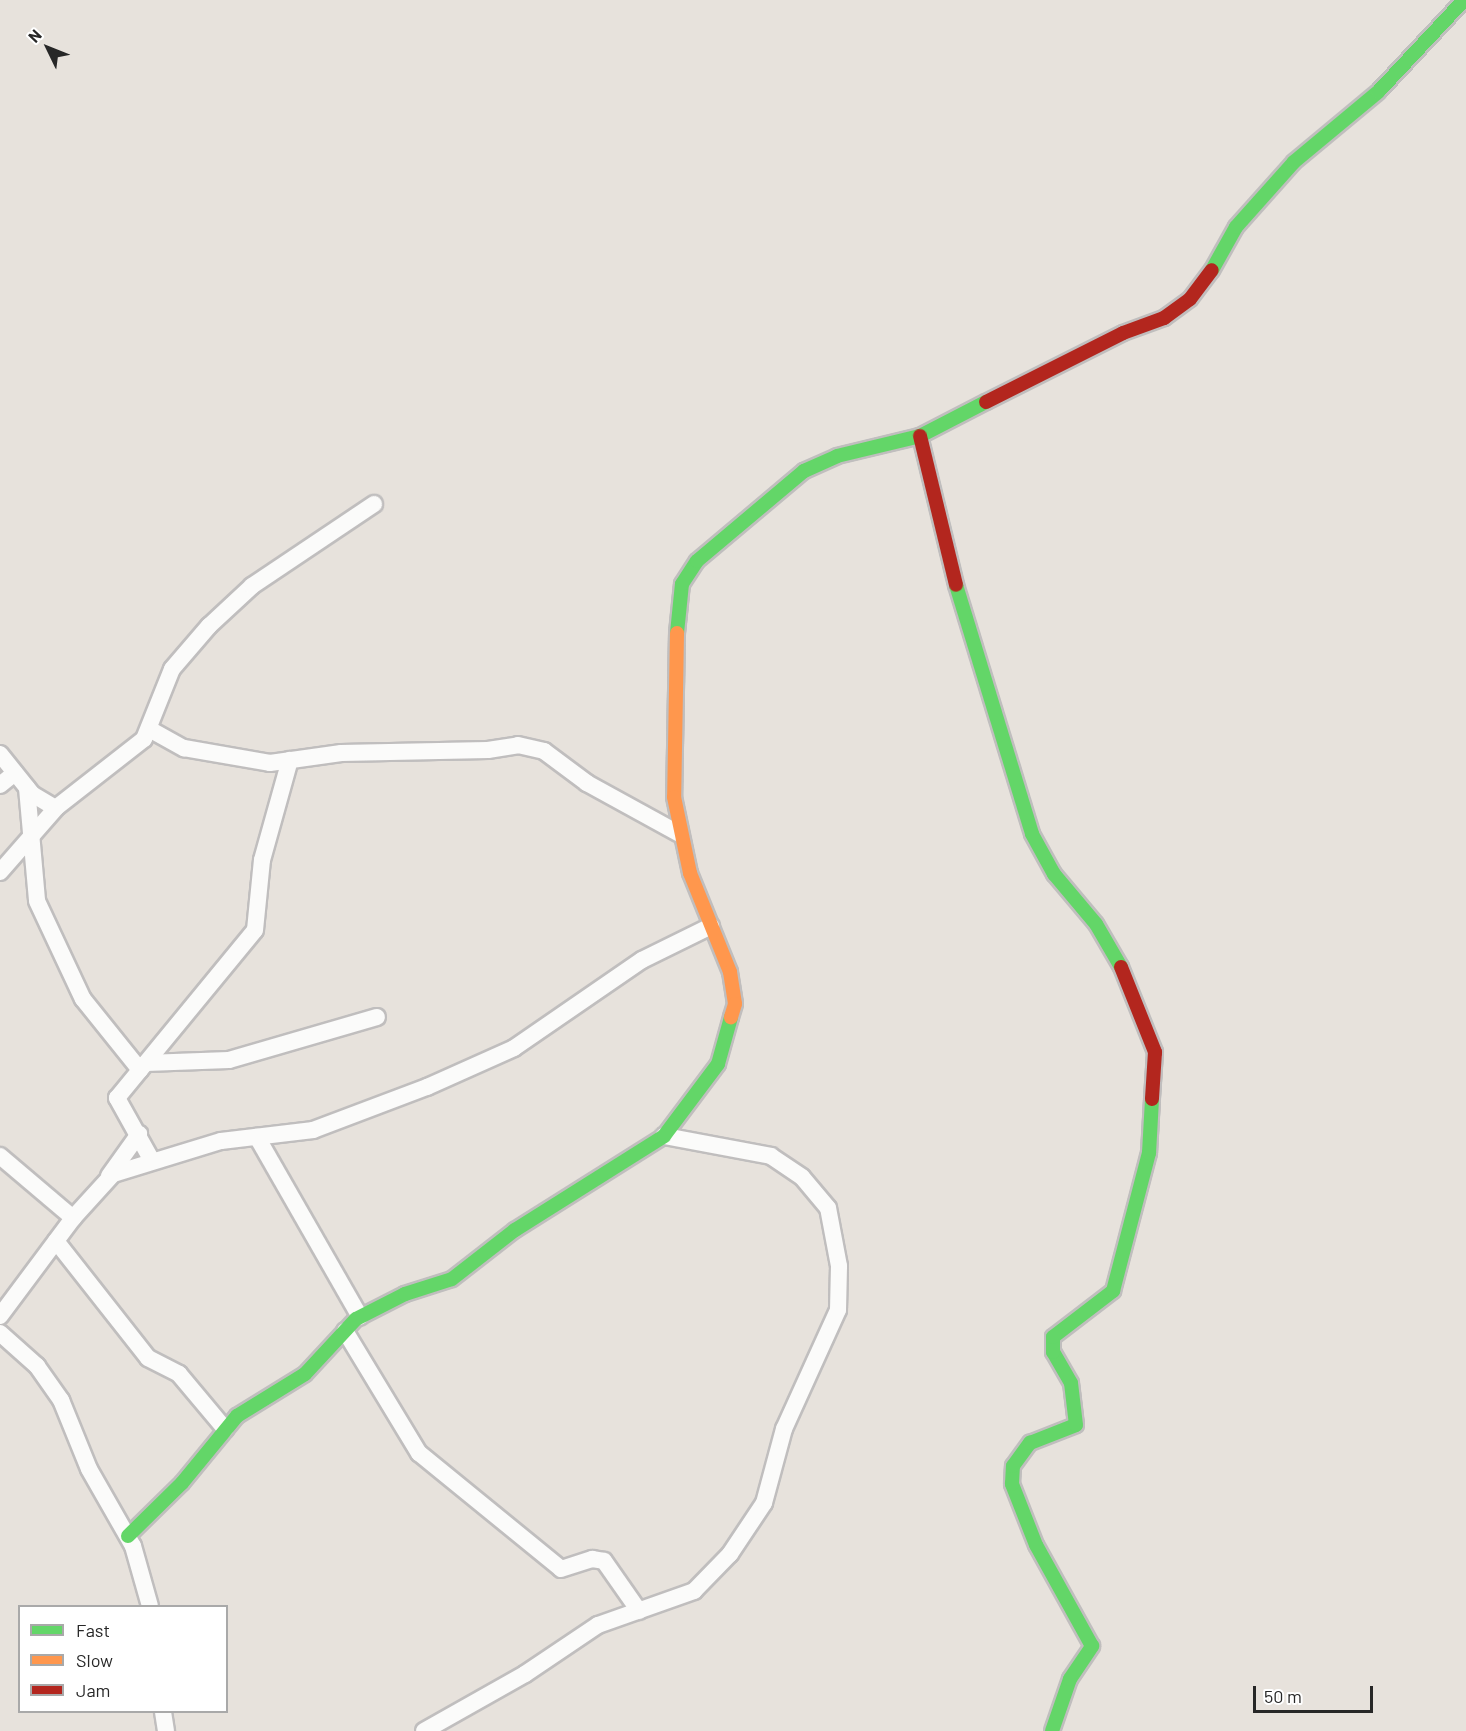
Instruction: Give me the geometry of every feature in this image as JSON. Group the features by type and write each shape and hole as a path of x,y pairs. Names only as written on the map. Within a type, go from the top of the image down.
{"street":[{"path":"128,1536 182,1483 225,1429 249,1407 305,1374 360,1317 469,1269 515,1230 664,1136 718,1064 735,1004 730,972 678,833 674,797 682,584 713,545 804,471 837,456 920,436 1123,333 1164,318 1190,299 1227,249 1236,228 1294,162 1378,92 1464,0"},
{"path":"920,436 943,543 1032,834 1054,874 1096,924 1118,960 1149,1028 1155,1052 1149,1154 1113,1291 1057,1333 1051,1343 1059,1367 1071,1383 1076,1425 1030,1443 1013,1466 1012,1484 1036,1545 1092,1646 1070,1678 1052,1731"},
{"path":"0,872 56,808 151,730 172,669 209,626 252,586 374,504"},
{"path":"151,730 184,748 240,760 290,760 518,745 544,752 587,783 678,833"},
{"path":"0,754 27,788 56,808"},
{"path":"151,1159 139,1134 117,1102 255,930 262,860 290,760"},
{"path":"0,785 15,773"},
{"path":"27,788 29,838 37,902 83,999 143,1067"},
{"path":"109,1177 151,1159 257,1137 313,1130 501,1055 642,960 711,926"},
{"path":"143,1067 230,1060 377,1017"},
{"path":"0,1316 73,1218 109,1177 139,1134"},
{"path":"424,1731 525,1674 581,1634 639,1611 682,1598 700,1586 757,1517 784,1429 830,1332 840,1296 828,1208 802,1177 771,1156 664,1136"},
{"path":"257,1137 360,1317"},
{"path":"0,1156 73,1218"},
{"path":"56,1241 148,1358 179,1374 225,1429"},
{"path":"345,1331 419,1453 561,1569 592,1559 604,1561 639,1611"},
{"path":"0,1333 53,1386 89,1469 128,1536 150,1605"},
{"path":"163,1713 165,1731"}],"traffic: fast":[{"path":"1212,270 1236,227 1294,162 1378,92 1464,0"},
{"path":"677,633 682,584 697,561 804,471 837,456 920,436 986,402"},
{"path":"956,585 1032,834 1054,874 1096,924 1121,967"},
{"path":"128,1536 182,1483 237,1416 305,1374 356,1319 405,1294 452,1279 515,1230 664,1136 718,1064 731,1017"},
{"path":"1052,1731 1070,1679 1092,1646 1036,1545 1012,1484 1013,1466 1030,1443 1076,1425 1071,1383 1053,1352 1053,1337 1113,1291 1149,1153 1152,1099"}],"traffic: slow":[{"path":"677,633 674,797 690,873 730,972 735,1004 731,1017"}],"traffic: jam":[{"path":"986,402 1123,333 1164,318 1190,299 1212,270"},
{"path":"920,436 956,585"},
{"path":"1121,967 1155,1052 1152,1099"}]}
